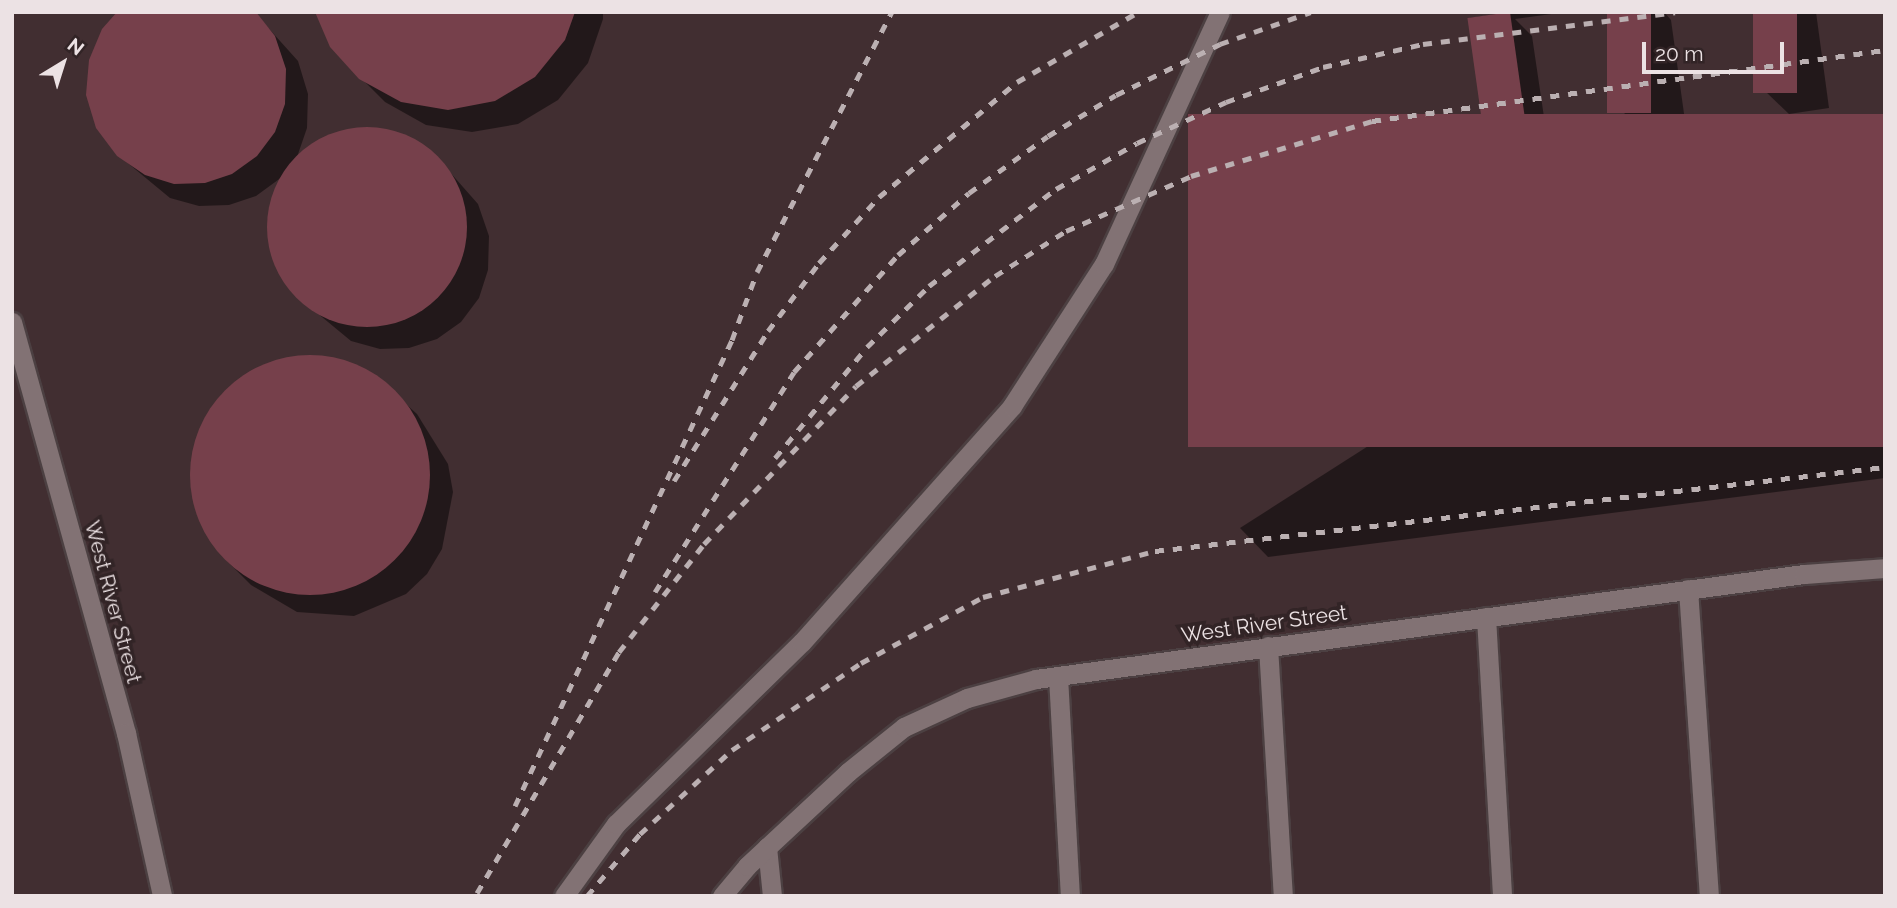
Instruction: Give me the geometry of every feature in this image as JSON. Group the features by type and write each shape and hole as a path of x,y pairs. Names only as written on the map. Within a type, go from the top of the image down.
{"lane":[{"path":"564,896 616,824 802,642 1012,406 1104,264 1220,12"},
{"name":"West River Street","path":"12,322 126,733 162,896"},
{"name":"West River Street","path":"722,896 767,847 904,727 967,698 1058,676 1268,646 1688,589 1885,568"},
{"path":"1688,589 1709,896"},
{"path":"1486,617 1502,896"},
{"path":"1268,646 1283,896"},
{"path":"1058,676 1070,896"},
{"path":"767,847 772,896"}],"shaded area":[{"path":"12,12 1885,12 1885,896 12,896"}],"building":[{"path":"117,12 256,12 275,36 286,69 285,104 275,132 257,156 232,174 205,183 174,184 145,175 117,156 96,128 86,95 89,60 102,29"},
{"path":"315,12 575,12 565,40 535,77 495,101 448,110 401,102 359,79 330,47"},
{"path":"1510,12 1525,121 1483,127 1467,18"},
{"path":"1607,12 1651,12 1651,113 1607,113"},
{"path":"1753,12 1797,12 1797,93 1753,93"},
{"path":"1188,114 1885,114 1885,447 1188,447"},
{"path":"367,127 405,135 422,144 437,157 450,172 459,189 467,227 459,265 450,282 437,297 422,310 405,319 367,327 329,319 312,310 297,297 284,282 275,265 267,227 275,189 284,172 297,157 312,144 329,135"},
{"path":"298,355 322,355 367,369 395,390 410,408 421,429 428,452 428,498 421,521 410,542 395,560 367,581 345,590 322,595 298,595 253,581 234,568 217,551 204,532 195,510 190,487 190,463 204,418 217,399 234,382 253,369 275,360"}],"railway":[{"path":"515,806 732,340 757,272 892,12"},
{"path":"674,481 768,331 819,263 879,197 1017,82 1138,12"},
{"path":"655,592 794,372 898,255 969,193 1048,136 1116,95 1220,44 1311,12"},
{"path":"775,458 867,347 929,286 1056,189 1137,143 1226,102 1323,67 1423,44 1675,12"},
{"path":"477,893 619,652 704,544 856,386 995,276 1066,231 1191,176 1372,121 1885,50"},
{"path":"587,896 640,834 732,750 861,663 983,597 1155,551 1885,467"}]}
